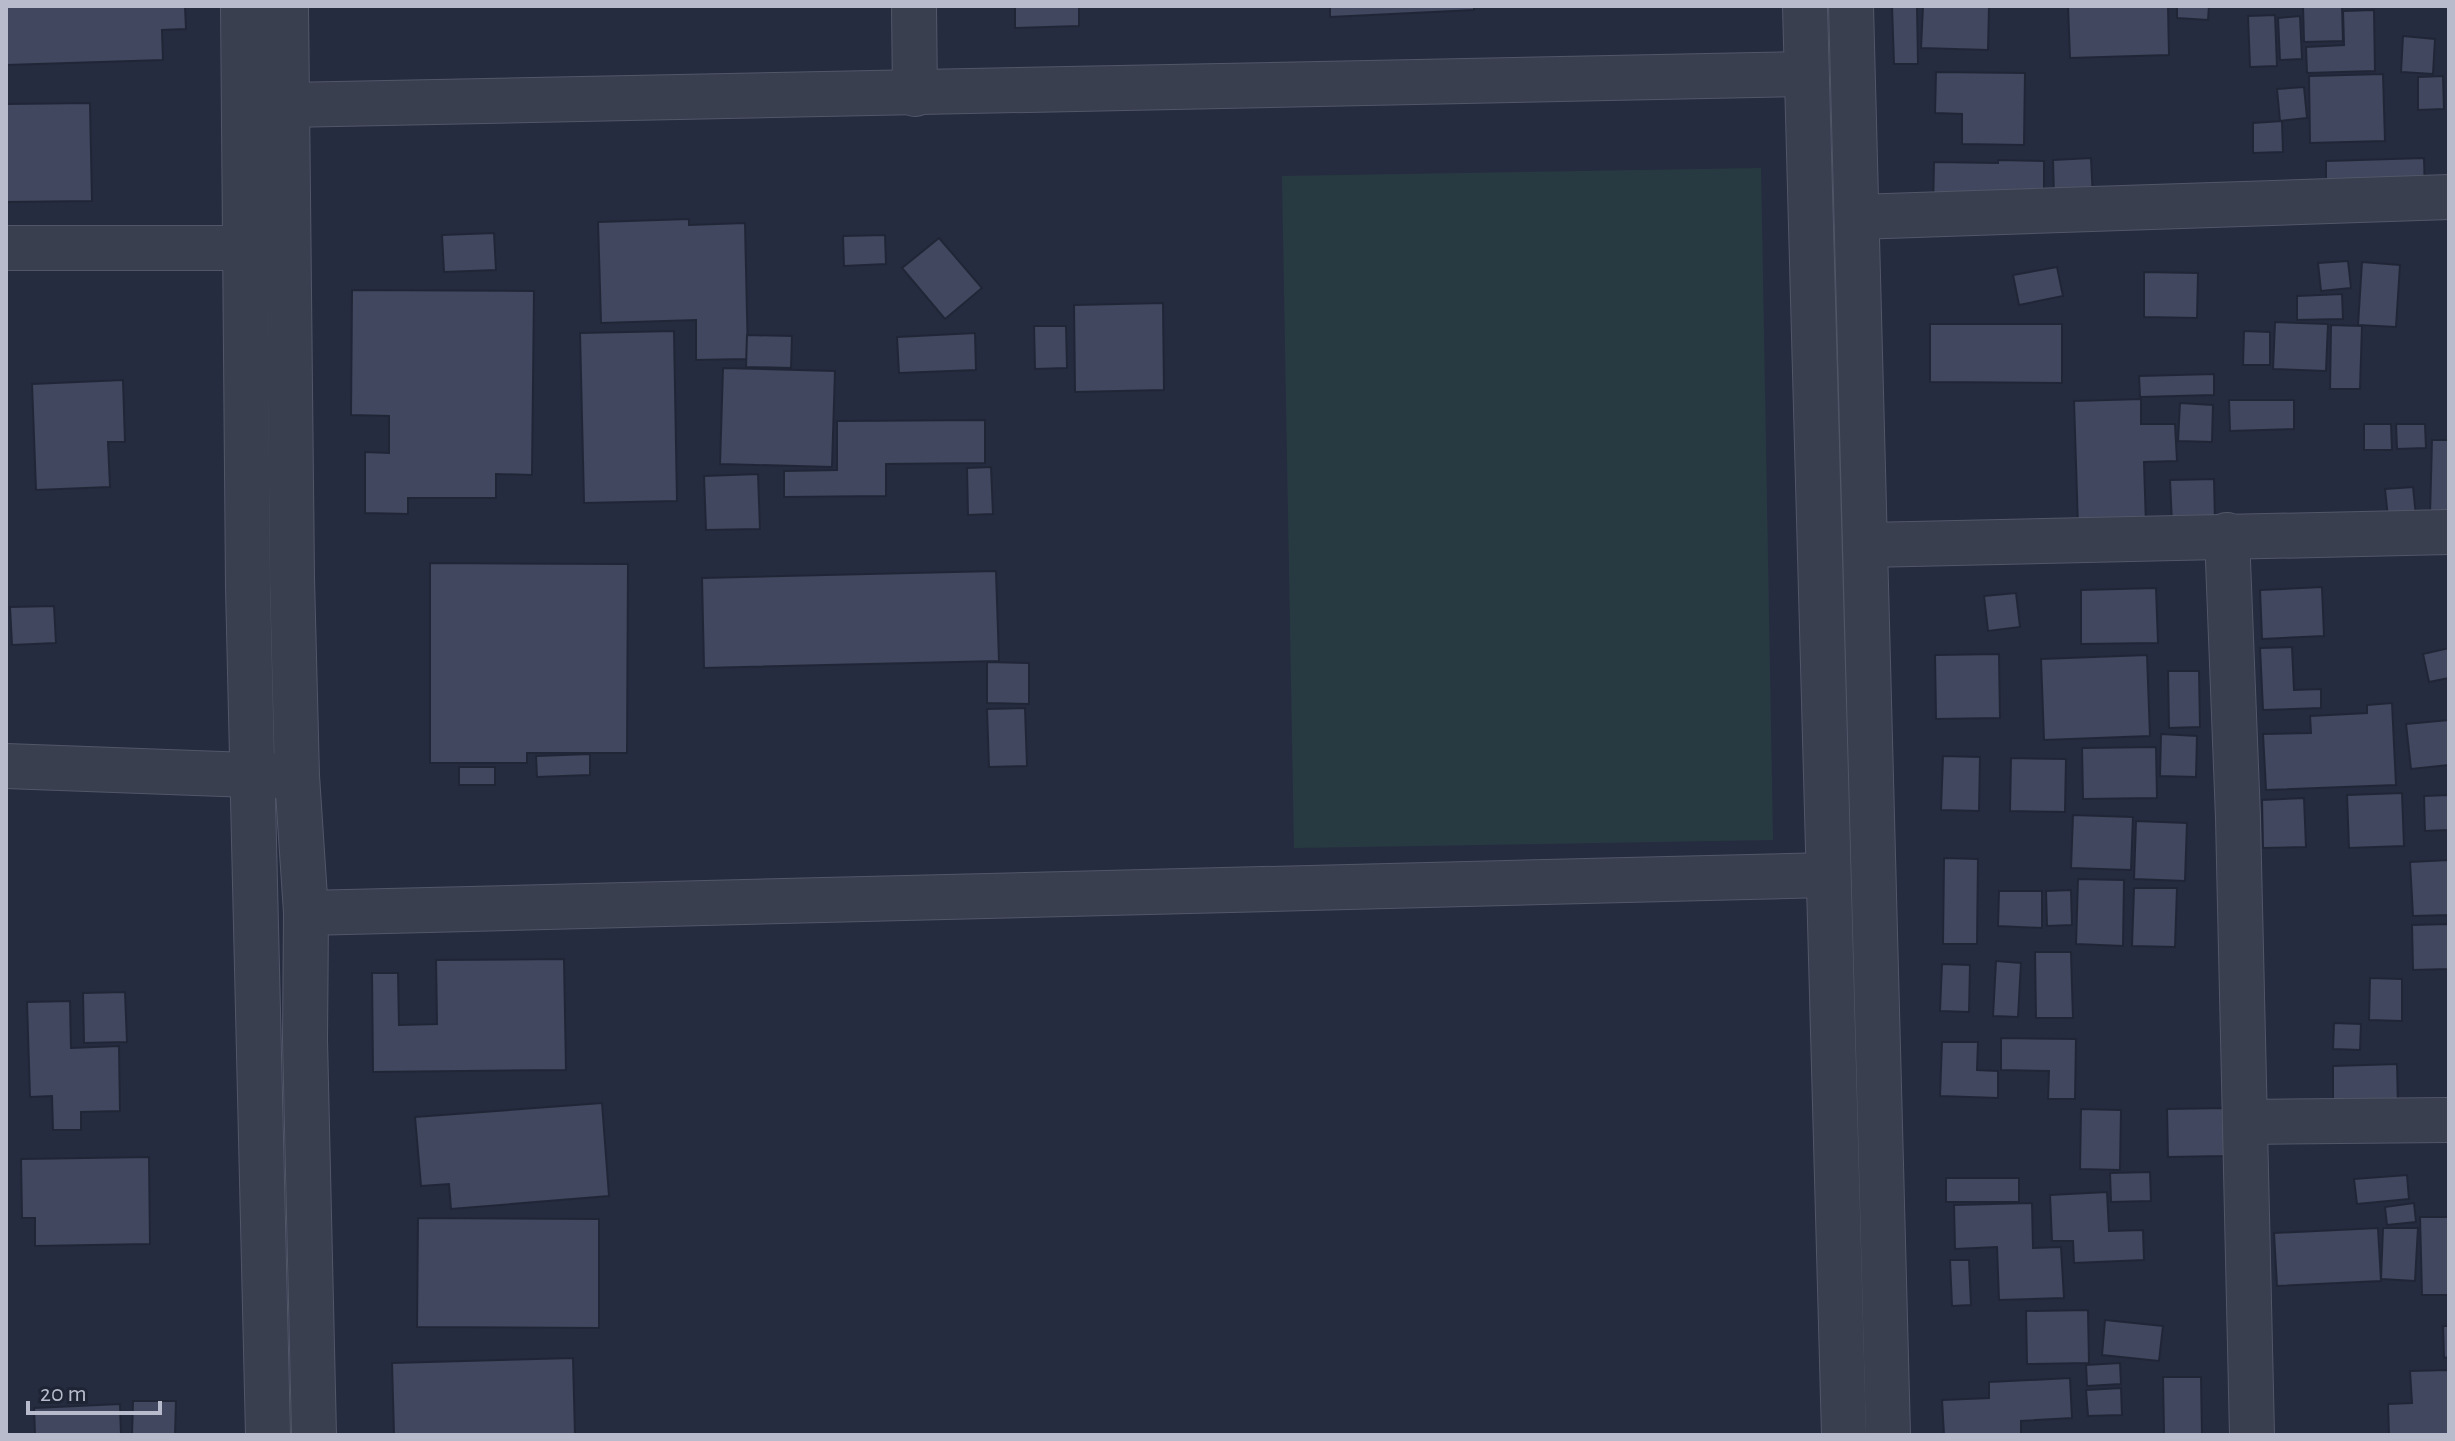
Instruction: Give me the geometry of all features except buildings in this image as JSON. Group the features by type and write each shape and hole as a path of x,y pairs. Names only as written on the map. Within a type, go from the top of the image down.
{"street":[{"path":"243,6 253,776 268,1435"},
{"path":"286,6 297,776 306,913 305,1040 314,1435"},
{"path":"914,6 915,94"},
{"path":"1805,6 1844,1435"},
{"path":"1851,6 1888,1435"},
{"path":"287,105 1806,74"},
{"path":"1857,217 2449,197"},
{"path":"6,248 246,248"},
{"path":"1867,545 2449,532"},
{"path":"2227,535 2246,1122 2252,1435"},
{"path":"6,766 297,776"},
{"path":"306,913 1828,875"},
{"path":"2246,1122 2449,1120"}],"shaded area":[{"path":"1761,168 1773,840 1294,848 1282,176"}]}
